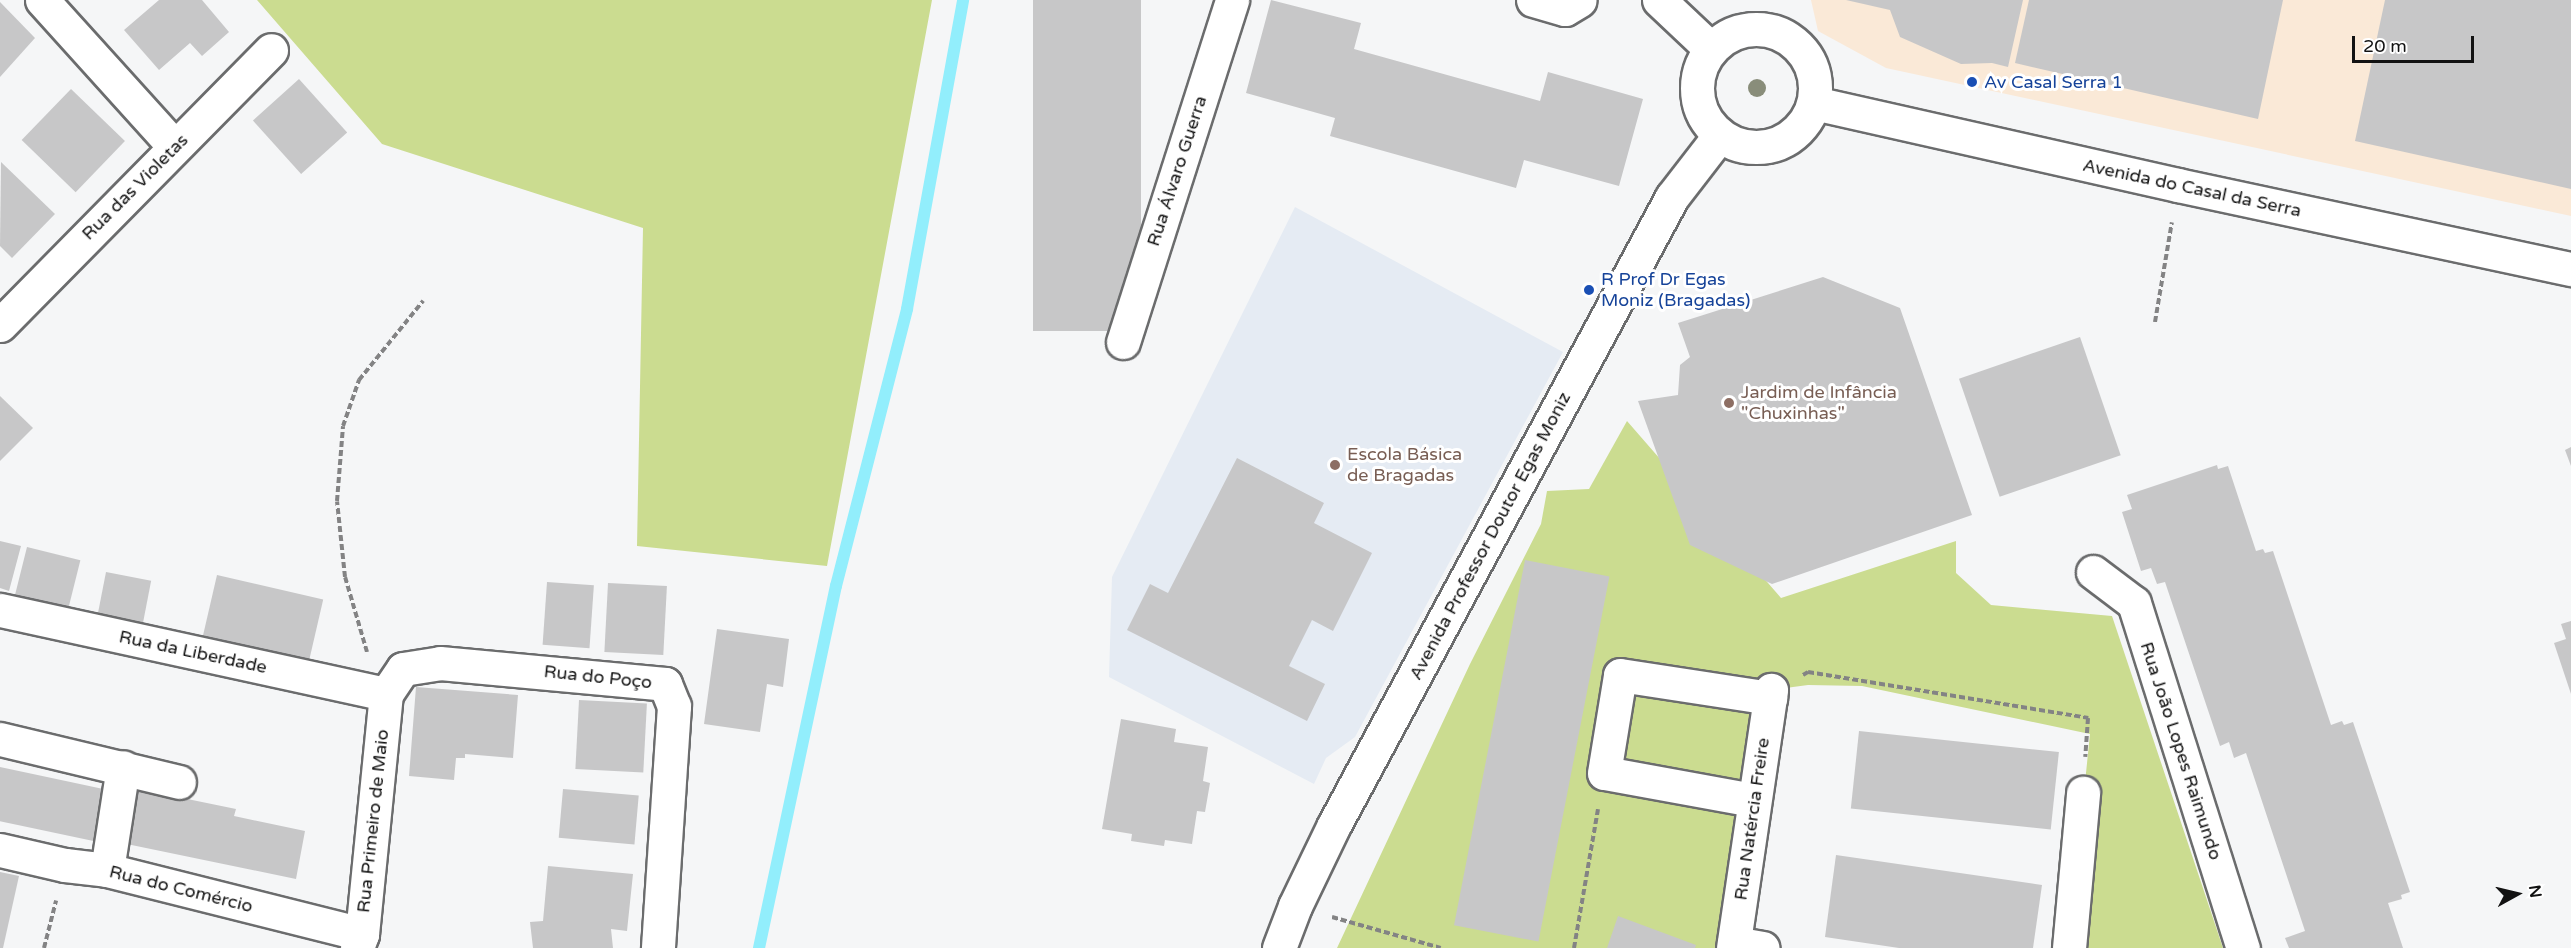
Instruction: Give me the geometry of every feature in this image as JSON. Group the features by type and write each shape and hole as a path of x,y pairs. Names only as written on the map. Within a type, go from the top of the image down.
{"street":[{"path":"42,0 175,147"},
{"name":"Rua Álvaro Guerra","path":"1122,342 1232,0"},
{"path":"1533,0 1565,9 1580,0"},
{"path":"1659,0 1712,49"},
{"path":"1764,14 1779,33 1794,42 1805,54 1813,69 1816,86 1814,103 1806,121 1793,135 1775,144 1757,147 1737,144 1720,135 1707,121 1699,103 1697,84 1702,65 1712,49 1725,37 1743,30 1764,14"},
{"name":"Rua das Violetas","path":"0,325 271,50"},
{"name":"Avenida do Casal da Serra","path":"1814,103 2178,185 2571,269"},
{"name":"Avenida Professor Doutor Egas Moniz","path":"1280,948 1295,906 1334,825 1672,197 1720,135"},
{"name":"Rua João Lopes Raimundo","path":"2093,572 2134,603 2243,948"},
{"name":"Rua da Liberdade","path":"0,610 386,694"},
{"name":"Rua do Poço","path":"386,694 403,669 440,663 665,684 674,706 658,948"},
{"path":"1753,800 1604,773 1620,675 1770,694"},
{"name":"Rua Primeiro de Maio","path":"359,941 386,694"},
{"name":"Rua Natércia Freire","path":"1743,946 1753,800 1770,694"},
{"path":"0,739 179,782"},
{"path":"107,870 123,767"},
{"path":"2069,948 2083,793"},
{"name":"Rua do Comércio","path":"0,850 65,865 107,870 359,941"}],"path":[{"path":"2155,322 2178,185"},
{"path":"386,694 361,636 345,577 337,501 343,426 358,380 423,301"},
{"path":"1770,694 1808,672 2088,718"},
{"path":"1574,948 1604,773"},
{"path":"44,948 65,865"},
{"path":"1295,906 1441,948"}],"shaded area":[{"path":"1811,0 2571,0 2571,216 1886,68 1818,31"},
{"name":"Escola Básica de Bragadas","path":"1295,207 1563,352 1355,737 1326,758 1314,784 1109,677 1112,577"}],"green space":[{"path":"257,0 932,0 827,566 637,546 643,228 382,144"},
{"path":"1627,421 1781,598 1956,541 1956,573 1991,605 2112,616 2223,948 2068,948 2090,734 1862,686 1808,685 1771,690 1730,948 1337,948 1470,664 1541,524 1547,491 1589,489"}],"building":[{"path":"159,0 202,0 229,32 202,56 190,43 159,70 124,30"},
{"path":"1033,0 1141,0 1141,331 1033,331"},
{"path":"1271,0 1361,23 1354,49 1540,101 1548,72 1643,99 1619,186 1524,160 1516,188 1330,136 1335,118 1246,93"},
{"path":"1846,0 2023,0 2008,67 1992,63 1961,64 1900,37 1890,10"},
{"path":"2029,0 2283,0 2258,119 2015,63"},
{"path":"2385,0 2571,0 2571,189 2355,141"},
{"path":"0,2 35,38 0,77"},
{"path":"299,79 347,133 301,174 253,120"},
{"path":"71,89 125,141 76,192 22,140"},
{"path":"1,162 55,214 12,258 0,246"},
{"path":"1823,277 1900,308 1972,515 1772,584 1690,545 1638,401 1678,395 1680,365 1690,357 1678,323"},
{"path":"2080,337 2121,455 2000,497 1959,379"},
{"path":"0,396 33,428 0,461"},
{"path":"2571,447 2571,466 2565,450"},
{"path":"1237,458 1324,503 1314,523 1372,553 1333,631 1312,620 1289,666 1325,684 1307,721 1127,630 1150,584 1168,593"},
{"path":"2217,465 2218,469 2228,466 2256,551 2263,549 2265,553 2273,551 2331,725 2342,721 2344,725 2353,722 2410,892 2401,895 2402,899 2388,903 2403,948 2289,948 2285,938 2305,931 2246,753 2234,758 2229,742 2220,746 2165,582 2157,584 2151,568 2141,571 2122,512 2132,509 2127,495"},
{"path":"0,541 21,546 9,591 0,588"},
{"path":"27,547 80,560 68,610 15,596"},
{"path":"1525,560 1609,576 1538,942 1454,925"},
{"path":"106,572 151,581 142,628 97,619"},
{"path":"217,575 323,600 308,664 202,639"},
{"path":"547,582 594,585 589,648 543,645"},
{"path":"608,583 667,586 663,655 604,652"},
{"path":"2571,621 2571,694 2554,643 2566,639 2561,624"},
{"path":"717,629 789,639 783,687 767,684 760,732 704,724"},
{"path":"416,687 518,695 513,758 465,754 465,758 456,758 454,780 409,776"},
{"path":"579,700 647,704 643,772 575,769"},
{"path":"1121,719 1176,729 1174,742 1208,747 1203,781 1210,783 1205,812 1197,811 1192,844 1165,840 1164,846 1131,841 1132,834 1102,829"},
{"path":"1859,731 2059,752 2051,830 1851,809"},
{"path":"0,767 106,789 95,841 0,821"},
{"path":"129,787 236,809 234,816 305,831 296,879 117,842"},
{"path":"563,789 639,796 634,844 559,838"},
{"path":"1836,855 2042,885 2033,948 1899,948 1825,937"},
{"path":"548,866 633,874 627,931 611,929 613,948 533,948 530,922 543,921"},
{"path":"0,872 19,876 3,948 0,948"},
{"path":"1618,916 1696,945 1695,948 1607,948"}],"waterway":[{"path":"759,948 836,586 907,309 963,0"}],"place":[{"name":"Av Casal Serra 1","path":"1972,82"},
{"name":"R Prof Dr Egas Moniz (Bragadas)","path":"1589,290"},
{"name":"Jardim de Infância \"Chuxinhas\"","path":"1729,403"},
{"name":"Escola Básica de Bragadas","path":"1335,465"}]}
